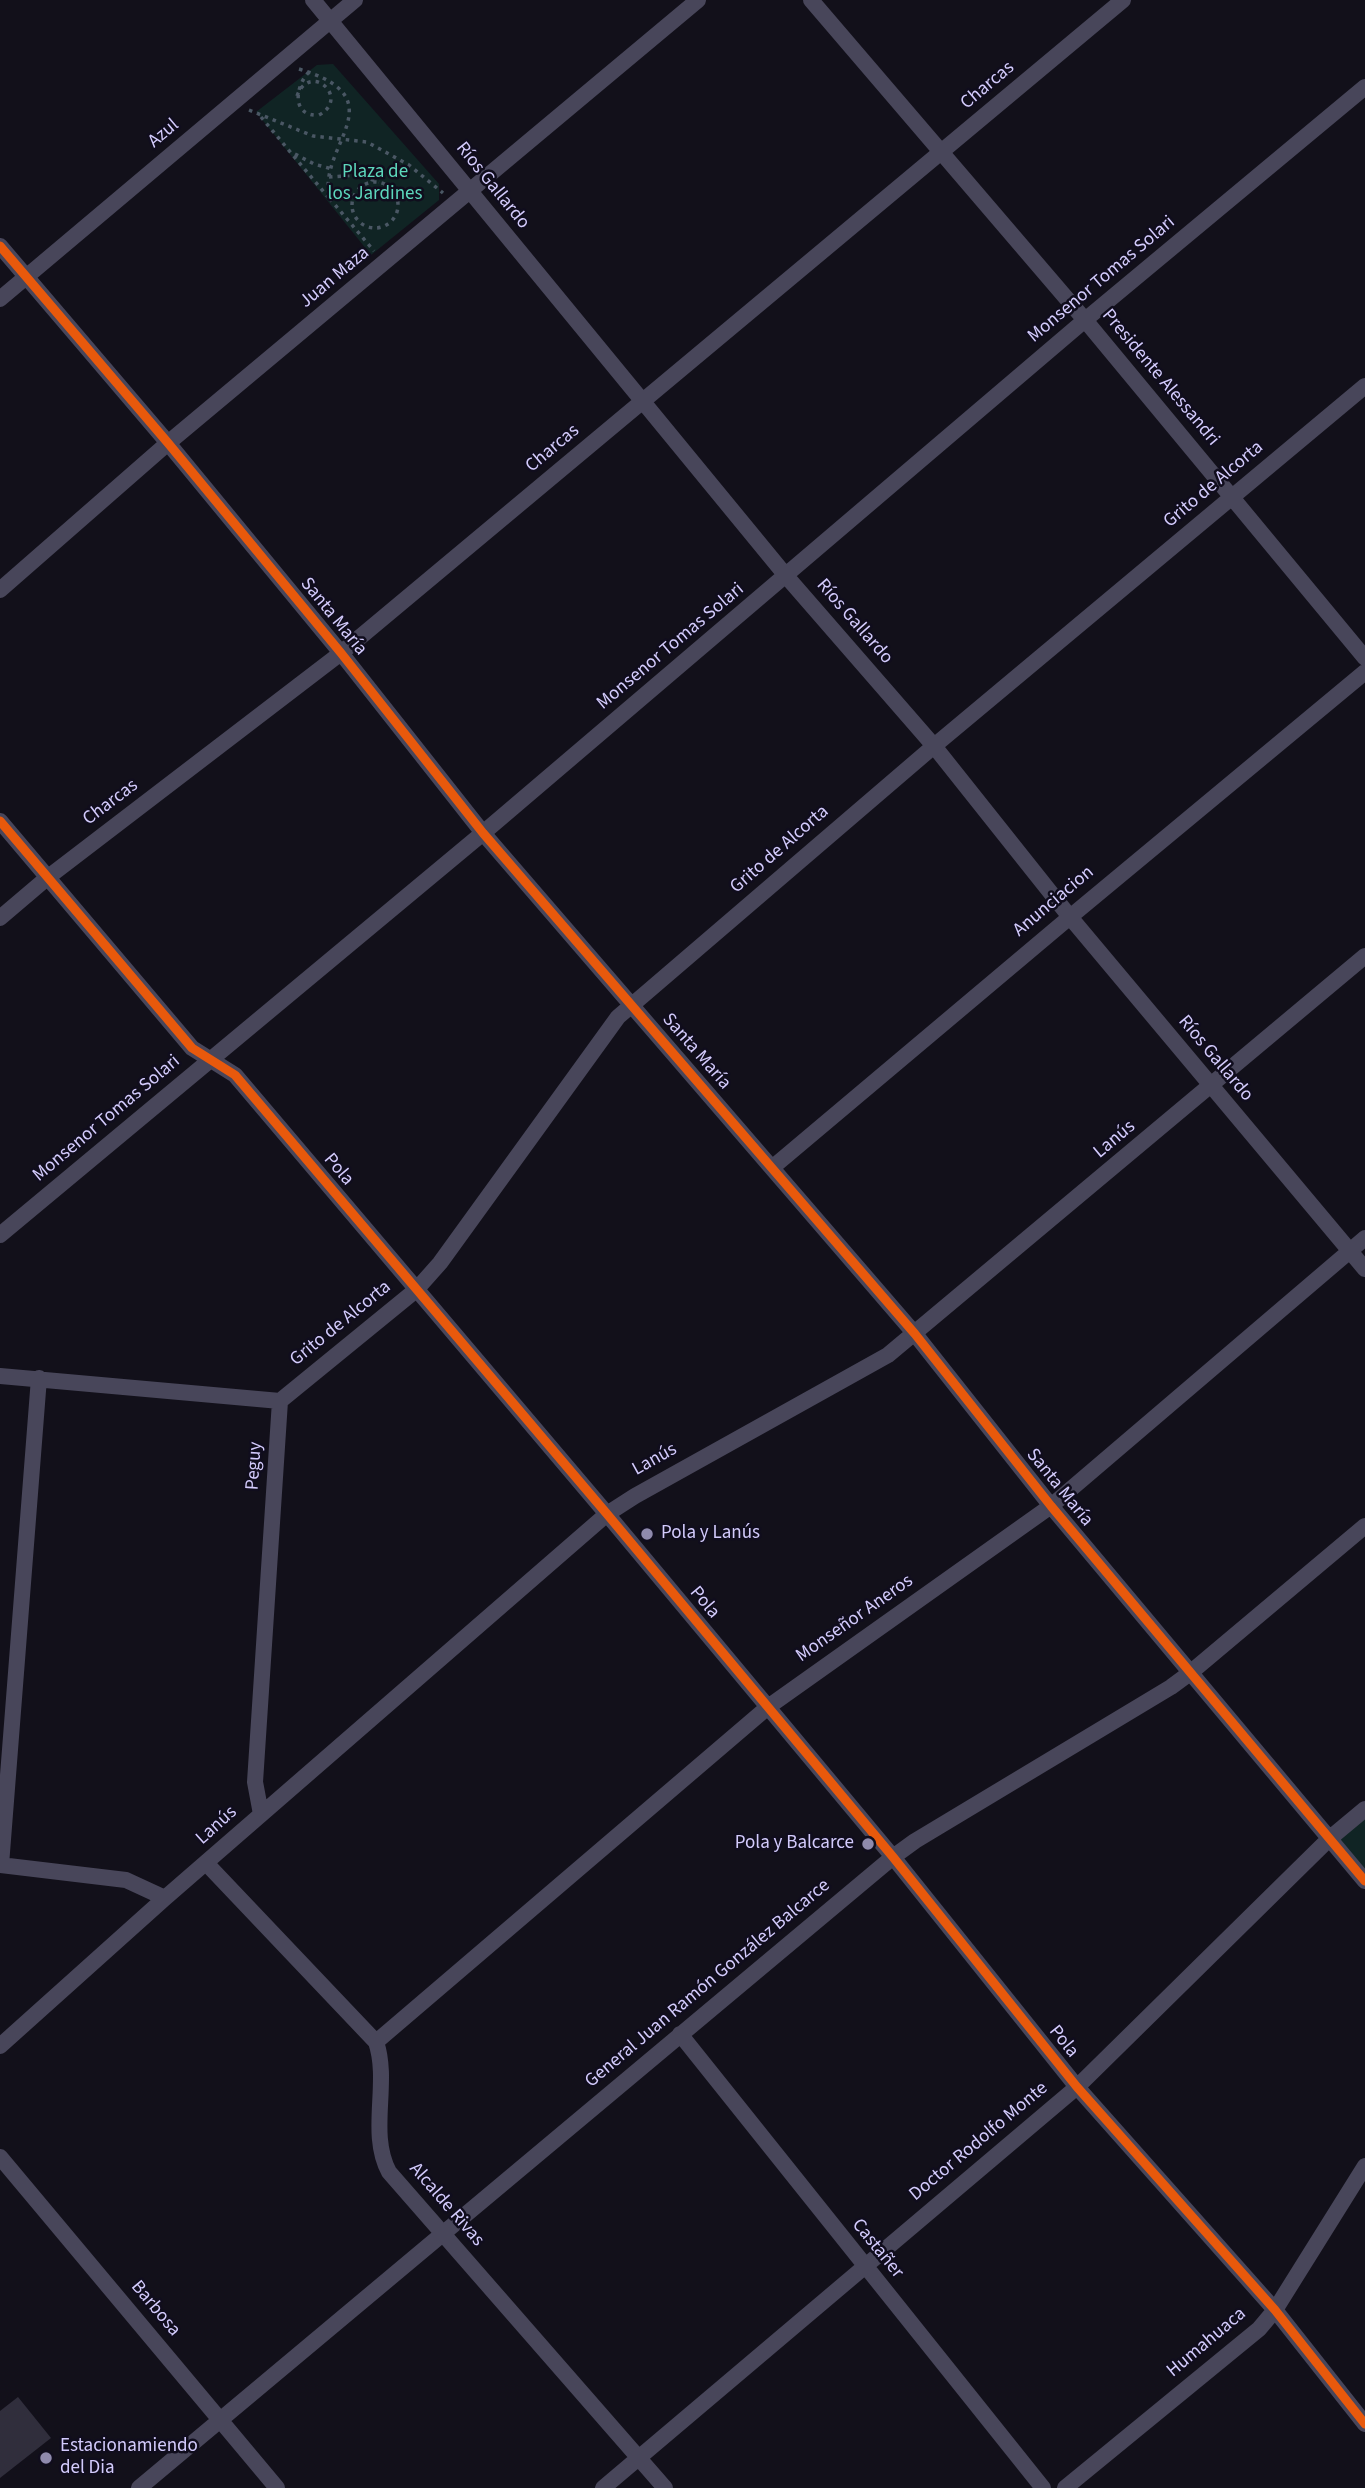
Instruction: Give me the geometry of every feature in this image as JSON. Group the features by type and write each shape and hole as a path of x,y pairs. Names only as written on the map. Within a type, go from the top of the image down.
{"street":[{"name":"Ríos Gallardo","path":"313,0 787,576 933,746 1070,917 1365,1269"},
{"name":"Azul","path":"0,299 355,0"},
{"name":"Juan Maza","path":"0,590 168,443 698,0"},
{"name":"Presidente Alessandri","path":"811,0 1085,320 1365,657"},
{"name":"Charcas","path":"0,918 47,878 341,653 1123,0"},
{"name":"Monsenor Tomas Solari","path":"0,1235 483,833 1085,320 1365,87"},
{"name":"Santa María","path":"0,246 168,443 341,653 483,833 915,1334 1051,1506 1365,1881"},
{"name":"Grito de Alcorta","path":"280,1401 416,1290 440,1263 618,1017 933,746 1365,386"},
{"name":"Anunciacion","path":"773,1167 1365,672"},
{"name":"Pola","path":"0,821 192,1048 235,1075 768,1707 1077,2087 1275,2310 1365,2424"},
{"name":"Lanús","path":"0,2046 165,1898 607,1514 888,1355 1365,956"},
{"name":"Monseñor Aneros","path":"376,2042 768,1707 1051,1506 1365,1238"},
{"path":"0,1376 280,1401"},
{"path":"39,1378 1,1865 126,1880 165,1898"},
{"name":"Peguy","path":"261,1814 255,1782 280,1401"},
{"name":"General Juan Ramón González Balcarce","path":"139,2488 892,1857 1190,1673 1365,1526"},
{"name":"Doctor Rodolfo Monte","path":"603,2488 1077,2087 1329,1839 1365,1809"},
{"path":"206,1863 376,2042"},
{"name":"Castañer","path":"680,2034 1043,2488"},
{"name":"Alcalde Rivas","path":"376,2042 381,2058 381,2150 389,2172 665,2488"},
{"name":"Barbosa","path":"0,2157 277,2488"},
{"name":"Humahuaca","path":"1065,2488 1259,2329 1275,2310 1365,2166"}],"path":[{"path":"280,63 324,76 338,86 345,96 348,120 329,177 327,190 330,199"},
{"path":"297,96 302,86 319,82 328,89 331,100 323,113 313,116 300,108 297,96 300,84 309,72"},
{"path":"234,103 313,136 367,142 409,165 456,204"},
{"path":"260,115 385,264"},
{"path":"289,149 300,158 332,169"},
{"path":"329,177 358,175 380,183 393,191 397,205 393,219 373,228 359,222 354,216 352,201 359,188 366,184 380,183"}],"green space":[{"name":"Plaza de los Jardines","path":"333,64 439,184 439,200 371,255 256,112 317,65"},
{"path":"1365,1809 1365,1881 1329,1839"}],"building":[{"path":"18,2397 51,2438 0,2478 0,2411"}],"cycle path":[{"path":"0,246 168,443 341,653 483,833 915,1334 1051,1506 1365,1881"},
{"path":"0,821 192,1048 235,1075 893,1857 1077,2087 1275,2310 1365,2424"}],"place":[{"name":"Pola y Lanús","path":"647,1534"},
{"name":"Pola y Balcarce","path":"868,1844"},
{"name":"Estacionamiendo del Dia","path":"46,2458"}]}
